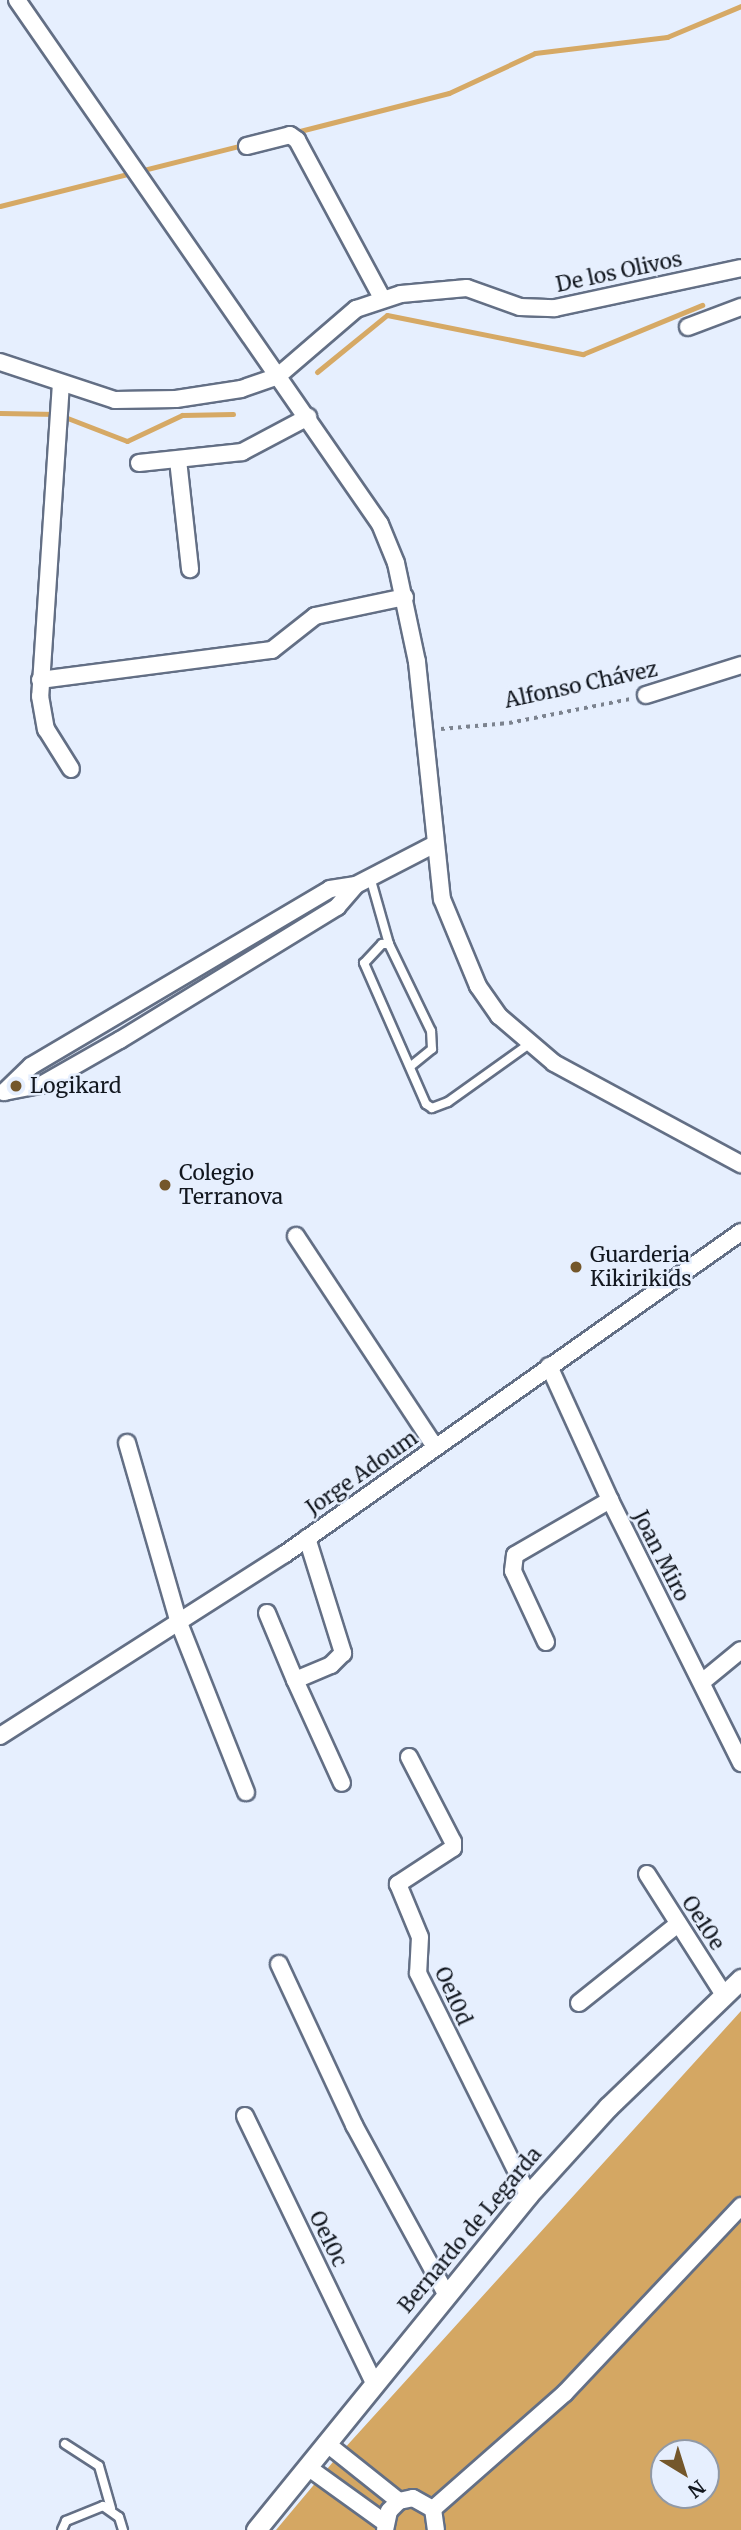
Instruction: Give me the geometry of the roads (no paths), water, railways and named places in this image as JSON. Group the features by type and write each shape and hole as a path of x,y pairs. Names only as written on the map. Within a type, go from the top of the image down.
{"street":[{"path":"17,0 380,524 405,597 426,730 442,899 457,944 499,1016 528,1045 741,1164"},
{"path":"247,146 290,135 297,140 382,298"},
{"name":"De los Olivos","path":"0,362 105,398 136,401 241,389 278,376 334,325 382,298 467,288 520,307 555,308 741,268"},
{"path":"688,327 741,307"},
{"path":"61,383 55,429 40,680 46,729 71,769"},
{"path":"139,463 242,452 308,417"},
{"path":"178,460 190,569"},
{"path":"40,680 272,650 315,616 405,597"},
{"name":"Alfonso Chávez","path":"646,695 741,665"},
{"path":"363,881 337,907 54,1079 4,1092 30,1066 330,889 363,881 435,844"},
{"path":"190,972 201,990"},
{"name":"Jorge Adoum","path":"0,1736 307,1538 741,1232"},
{"path":"296,1236 435,1447"},
{"name":"Joan Miro","path":"549,1366 610,1500 739,1756"},
{"path":"127,1443 179,1623 246,1793"},
{"path":"546,1642 513,1571 515,1555 610,1500"},
{"path":"295,1680 331,1665 343,1653 307,1538"},
{"path":"267,1613 342,1783"},
{"path":"702,1682 741,1650"},
{"name":"Oe10d","path":"409,1756 453,1842 453,1848 398,1884 420,1937 418,1973 528,2194"},
{"name":"Oe10e","path":"647,1874 724,1995"},
{"path":"579,2003 678,1924"},
{"path":"279,1964 354,2125 445,2292"},
{"name":"Bernardo de Legarda","path":"256,2530 309,2468 373,2381 445,2292 528,2194 608,2107 741,1979"},
{"name":"Oe10c","path":"245,2116 373,2381"},
{"path":"433,2509 565,2393 741,2206"},
{"path":"326,2443 399,2501"},
{"path":"309,2468 385,2526 399,2501 413,2498 433,2509"},
{"path":"433,2509 436,2530"}],"lane":[{"path":"363,881 433,1041 427,1056 411,1066"},
{"path":"389,944 374,947 364,963 411,1066 420,1097 432,1108 439,1107 528,1045"},
{"path":"65,2444 99,2466 111,2508 123,2530"},
{"path":"62,2530 66,2521 88,2510 111,2508"}],"waterway":[{"path":"292,133 449,93 535,53 667,37 741,6"},
{"path":"0,206 246,144"},
{"path":"317,372 387,315 583,354 702,305"},
{"path":"0,413 57,414 127,441 182,415 233,414"}],"place":[{"name":"Logikard","path":"16,1086"},
{"name":"Colegio Terranova","path":"165,1185"},
{"name":"Guarderia Kikirikids","path":"576,1267"}]}
